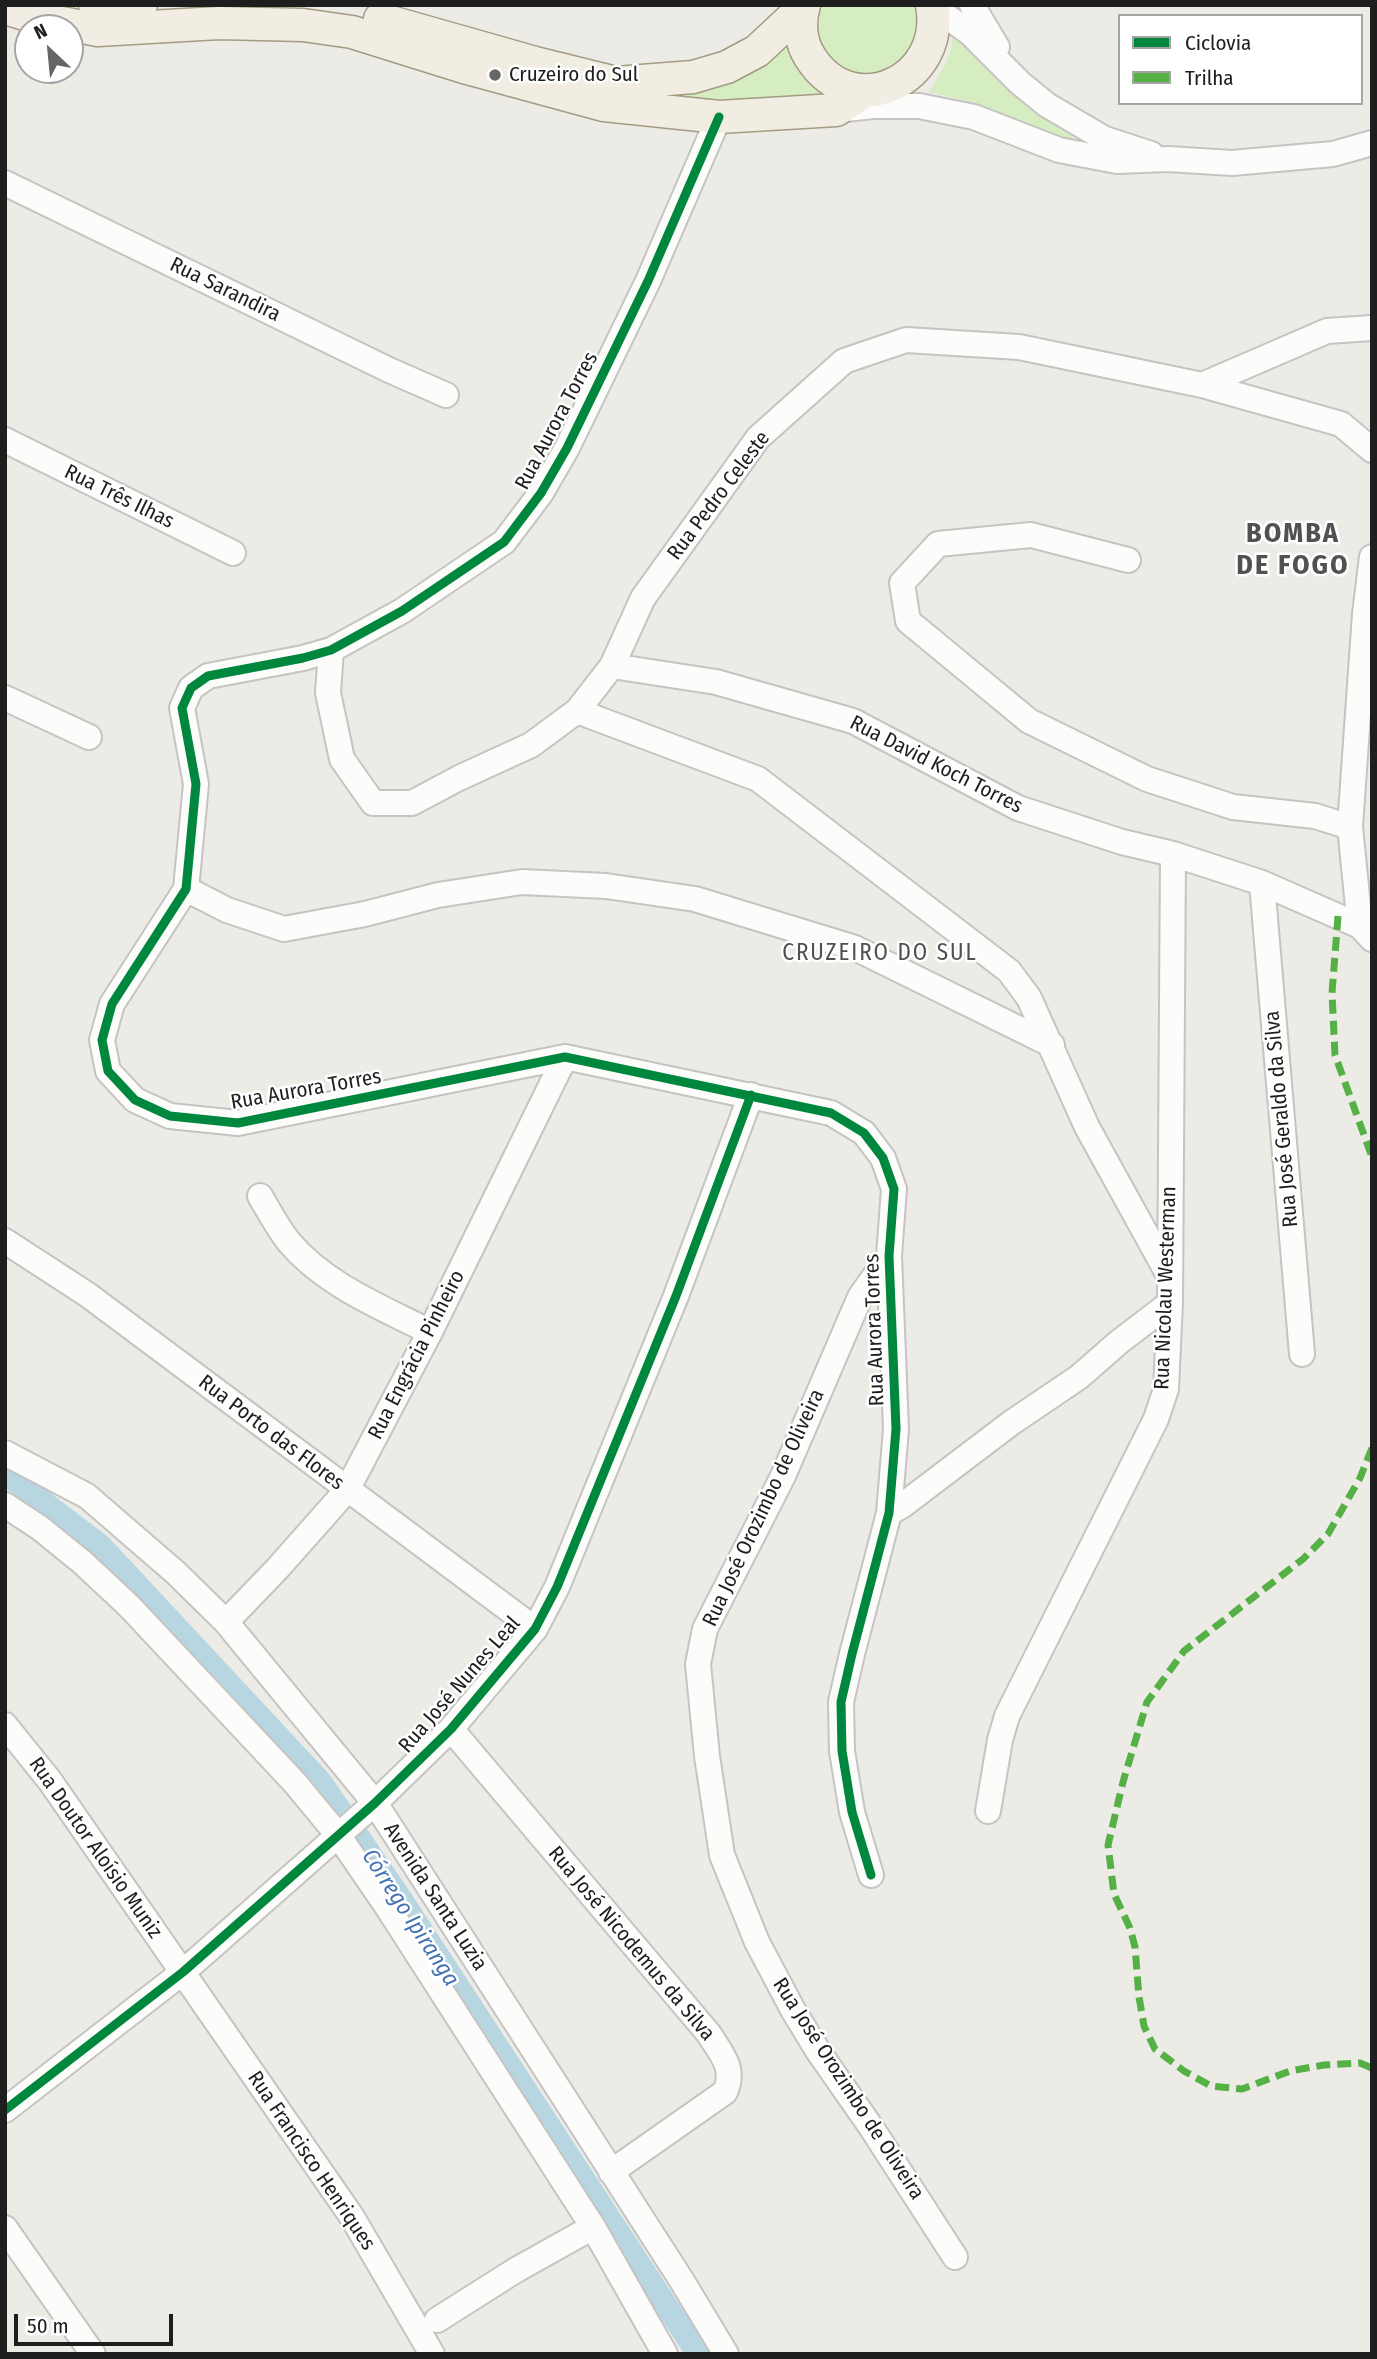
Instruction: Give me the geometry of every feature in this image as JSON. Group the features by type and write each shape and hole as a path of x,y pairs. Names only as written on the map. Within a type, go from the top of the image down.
{"main road":[{"path":"95,5 141,5"},
{"path":"287,5 352,12 470,43 535,64 616,83 693,78 727,67 757,51 798,6"},
{"path":"798,6 806,50 817,68 833,82 850,89 871,90 896,84 912,73 924,58 932,40 932,5"},
{"path":"5,8 41,19 97,30 219,23 303,25 352,32 464,67 604,105 719,117 836,110 871,90"}],"street":[{"path":"932,5 970,33 1020,83 1047,105 1105,139 1168,159"},
{"path":"972,5 1020,83"},
{"path":"871,90 919,106 974,117 1059,150 1117,161 1168,159 1232,163 1333,154 1372,143"},
{"path":"836,110 873,106 919,106"},
{"name":"Rua Aurora Torres","path":"719,117 648,281 567,448 541,493 504,542 402,611 331,650 208,676 191,688 182,708 196,783 186,889 112,1004 102,1040 108,1071 135,1100 170,1116 238,1124 565,1057 831,1113 864,1133 883,1158 894,1189 889,1256 895,1429 889,1513 841,1702 842,1751 852,1812 871,1875"},
{"name":"Rua Sarandira","path":"5,183 446,396"},
{"path":"1202,385 1326,331 1372,328"},
{"name":"Rua Pedro Celeste","path":"331,650 328,693 342,759 373,803 412,803 531,745 577,711 612,666 643,598 758,438 844,361 906,340 1018,347 1202,385 1341,424 1372,450"},
{"name":"Rua Três Ilhas","path":"5,440 233,553"},
{"path":"1128,560 1031,535 938,544 902,583 908,621 1029,721 1147,779 1233,807 1315,816 1350,827"},
{"path":"1368,934 1350,827 1365,614 1372,557"},
{"name":"Rua David Koch Torres","path":"612,666 716,682 853,721 1018,808 1122,842 1173,853 1262,883 1368,934"},
{"path":"5,698 89,737"},
{"path":"577,711 758,779 1009,971 1029,998 1087,1127 1169,1276"},
{"name":"Rua Nicolau Westerman","path":"988,1811 1000,1740 1007,1716 1156,1419 1166,1389 1170,1303 1173,853"},
{"path":"186,889 227,910 284,929 365,914 438,895 522,882 606,887 695,899 855,948 1052,1045"},
{"name":"Rua José Geraldo da Silva","path":"1262,883 1302,1354"},
{"name":"Rua Engrácia Pinheiro","path":"226,1622 347,1490 430,1332 565,1057"},
{"name":"Rua José Nunes Leal","path":"5,2110 183,1972 371,1806 451,1729 535,1629 557,1587 671,1308 751,1095"},
{"path":"260,1196 288,1241 314,1267 347,1290 430,1332"},
{"name":"Rua Porto das Flores","path":"5,1241 88,1295 535,1629"},
{"name":"Rua José Orozimbo de Oliveira","path":"889,1256 860,1297 783,1476 705,1629 698,1664 707,1756 722,1855 757,1942 818,2051 955,2257"},
{"path":"889,1513 1011,1423 1079,1377 1170,1303"},
{"name":"Avenida Santa Luzia","path":"5,1453 87,1496 175,1572 226,1622 371,1806 682,2281 726,2354"},
{"path":"5,1505 72,1553 129,1606 343,1831 386,1905 593,2227 664,2354"},
{"name":"Rua Doutor Aloísio Muniz","path":"5,1725 50,1781 183,1972"},
{"name":"Rua José Nicodemus da Silva","path":"451,1729 709,2034 730,2070 730,2081 725,2092 611,2172"},
{"name":"Rua Francisco Henriques","path":"183,1972 352,2217 426,2340"},
{"path":"426,2340 516,2270 593,2227"},
{"path":"5,2228 93,2354"}],"green space":[{"path":"817,5 920,5 923,16 907,63 870,77 853,74 822,51 815,34"},
{"path":"952,32 1041,116 1073,136 1072,139 1066,140 976,103 929,92 949,56"},
{"path":"783,39 803,72 832,96 712,103 619,90"}],"waterway":[{"name":"Córrego Ipiranga","path":"5,1473 101,1546 320,1781 399,1896 698,2354"}],"marked path":[{"path":"1338,916 1332,993 1335,1055 1372,1157"},
{"path":"1372,1448 1360,1478 1328,1534 1303,1559 1184,1651 1147,1702 1123,1782 1108,1845 1114,1894 1130,1928 1135,1947 1144,2026 1155,2049 1184,2071 1211,2086 1242,2089 1290,2071 1324,2065 1360,2063 1372,2068"}],"cycle path":[{"path":"719,117 648,281 567,448 541,493 504,542 402,611 331,650 208,676 191,688 182,708 196,784 186,889 112,1004 102,1040 108,1071 135,1100 170,1116 238,1123 565,1057 831,1113 864,1133 883,1158 894,1189 889,1256 896,1429 889,1513 841,1702 842,1751 852,1812 871,1875"},
{"path":"5,2110 183,1972 375,1803 451,1729 535,1629 557,1587 676,1296 751,1095"}],"place":[{"name":"Cruzeiro do Sul","path":"495,75"}],"district":[{"name":"BOMBA DE FOGO","path":"1293,550"},
{"name":"CRUZEIRO DO SUL","path":"880,954"}]}
